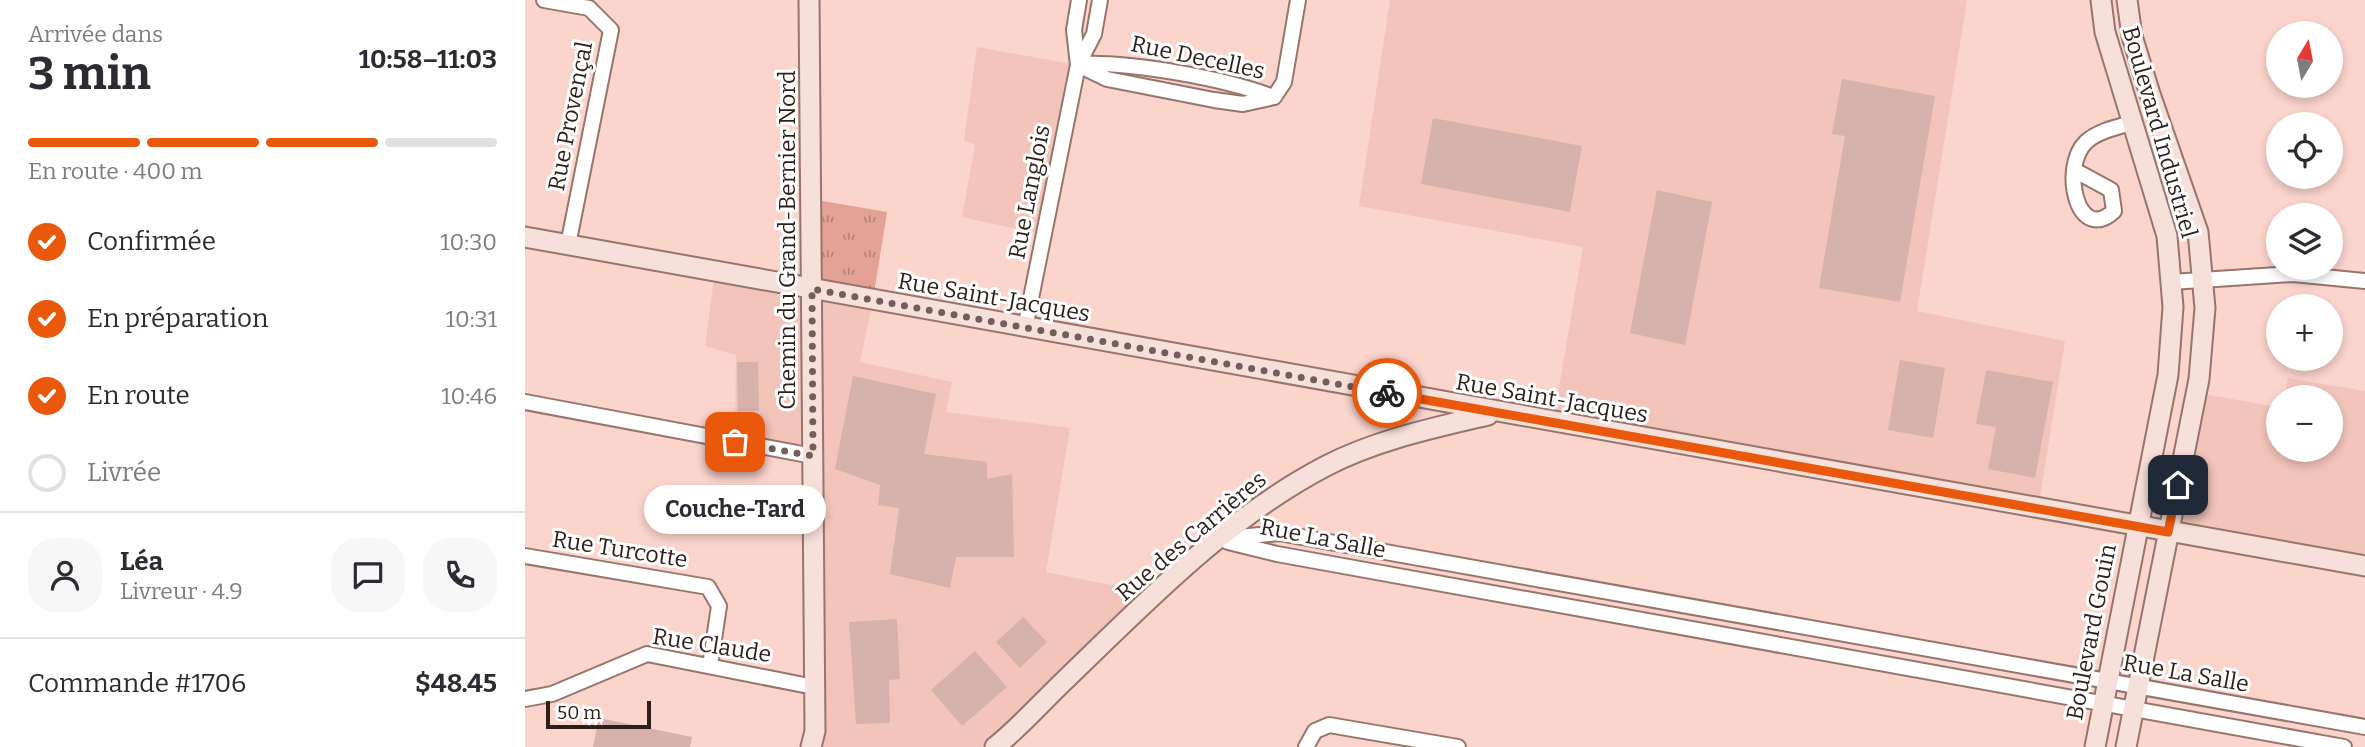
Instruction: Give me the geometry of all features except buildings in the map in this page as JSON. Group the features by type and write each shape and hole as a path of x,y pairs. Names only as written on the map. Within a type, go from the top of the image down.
{"street":[{"name":"Rue Provençal","path":"544,0 589,8 611,30 568,245"},
{"name":"Chemin du Grand-Bernier Nord","path":"809,0 816,742"},
{"name":"Rue Langlois","path":"1078,65 1074,30 1079,0"},
{"name":"Rue Langlois","path":"1025,328 1078,65 1094,34 1101,0"},
{"name":"Rue Decelles","path":"1078,65 1107,79 1214,100 1243,104 1274,97 1283,82 1298,0"},
{"name":"Boulevard Industriel","path":"2101,0 2105,32 2167,236 2173,307 2168,375 2136,526"},
{"name":"Boulevard Industriel","path":"2127,0 2132,36 2198,232 2205,308 2199,379 2168,532"},
{"path":"2074,170 2078,152 2088,140 2132,123"},
{"name":"Rue Saint-Jacques","path":"525,237 1496,413 2365,566"},
{"path":"2171,282 2293,274 2365,281"},
{"path":"525,402 813,456"},
{"name":"Rue des Carrières","path":"1000,746 1143,605 1217,539 1288,487 1329,464 1407,434 1496,413"},
{"name":"Boulevard Gouin","path":"2095,747 2136,526"},
{"path":"2126,747 2168,532"},
{"name":"Rue La Salle","path":"1279,534 2358,726 2345,747 1277,554 1217,539 1279,534"},
{"name":"Rue Turcotte","path":"525,556 708,587 719,606 710,666"},
{"path":"1483,591 1487,573"},
{"path":"1708,633 1712,611"},
{"path":"1926,673 1931,650"},
{"name":"Rue Claude","path":"525,699 552,694 646,654 814,687"},
{"path":"1306,747 1315,731 1329,725 1458,747"}],"shaded area":[{"path":"1390,0 1967,0 1917,311 2065,341 2038,509 1553,423 1583,247 1359,206"},
{"path":"977,47 1078,65 1044,235 962,217 975,145 964,140"},
{"path":"715,272 873,300 860,362 952,382 946,412 1070,428 1046,572 1155,594 995,747 821,747 813,456 735,442 736,355 705,346"},
{"path":"2288,378 2329,385 2287,385"},
{"path":"2343,387 2365,391 2365,566 2168,532 2197,393 2266,405 2266,462 2343,462"}],"green space":[{"path":"811,199 887,212 873,300 812,289"}],"way so far":[{"path":"735,442 813,456 812,289 1387,393"}],"place":[{"name":"Couche-Tard","path":"735,442"}],"route":[{"path":"1387,393 2168,532 2178,485"}]}
